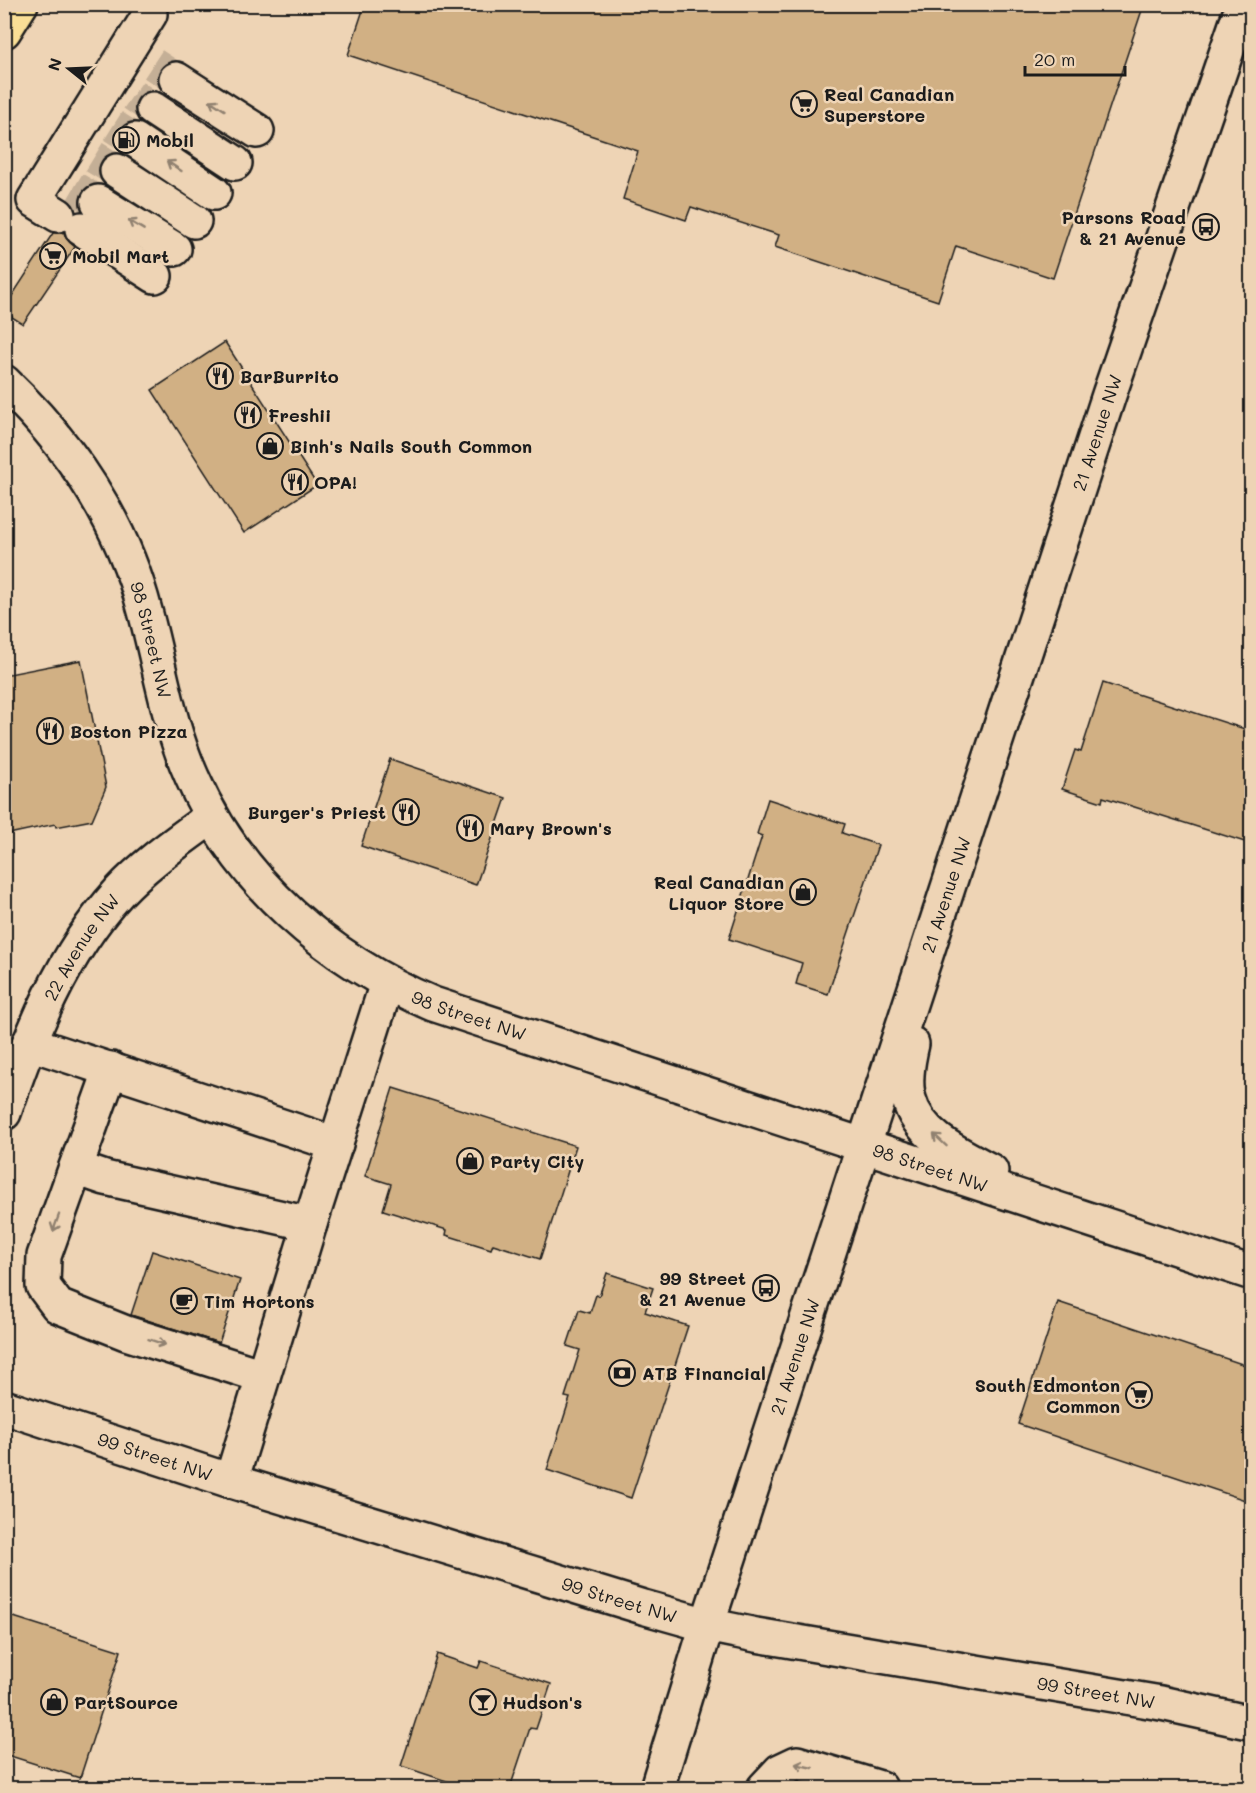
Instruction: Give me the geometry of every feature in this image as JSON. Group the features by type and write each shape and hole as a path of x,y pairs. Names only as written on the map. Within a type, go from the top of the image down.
{"main road":[{"path":"4,31 21,4"}],"street":[{"name":"21 Avenue NW","path":"657,1788 707,1625 1109,395 1243,4"},
{"path":"66,201 153,64 150,14"},
{"path":"153,64 257,131"},
{"path":"132,95 235,163"},
{"path":"112,126 214,193"},
{"path":"94,157 194,221"},
{"path":"66,201 174,249"},
{"path":"66,201 155,276"},
{"name":"98 Street NW","path":"4,382 34,412 71,458 105,509 121,541 145,610 176,735 191,776 211,817 245,868 288,911 356,964 408,993 455,1012 1251,1273"},
{"name":"22 Avenue NW","path":"4,1113 28,1043 69,961 119,892 143,869 211,817"},
{"path":"934,934 909,1057 907,1083 909,1100 922,1124 948,1148 1064,1210"},
{"path":"231,1481 387,982"},
{"path":"28,1043 336,1144"},
{"path":"111,1069 44,1256 43,1286 58,1306 126,1333 262,1376"},
{"path":"76,1168 105,1178 310,1224"},
{"name":"99 Street NW","path":"4,1407 231,1481 707,1625 1161,1703 1251,1723"},
{"path":"764,1788 780,1771 796,1763 880,1788"}],"building":[{"name":"Real Canadian Superstore","path":"365,4 1144,4 1053,278 956,246 938,301 775,247 779,235 691,207 686,220 623,199 638,151 348,55"},
{"path":"64,232 66,238 75,247 23,324 4,312 4,308 53,233"},
{"path":"225,342 317,485 244,533 152,390"},
{"name":"Boston Pizza","path":"81,660 106,787 92,820 56,827 55,824 4,835 4,675"},
{"path":"1103,683 1251,731 1251,844 1103,797 1102,802 1062,789 1075,750 1081,752"},
{"path":"390,759 506,798 476,885 361,846"},
{"name":"Real Canadian Liquor Store","path":"768,799 845,824 842,833 878,845 828,994 796,984 802,963 729,939 762,836 757,834"},
{"name":"Party City","path":"393,1088 576,1146 540,1259 493,1244 491,1249 446,1235 447,1230 383,1210 391,1184 365,1176"},
{"name":"Tim Hortons","path":"152,1251 240,1280 219,1343 131,1315"},
{"name":"ATB Financial","path":"607,1273 653,1288 645,1312 688,1326 631,1498 547,1470 570,1398 565,1397 580,1350 567,1346 579,1310 590,1313"},
{"name":"South Edmonton Common","path":"1058,1302 1251,1367 1251,1502 1018,1424"},
{"name":"PartSource","path":"4,1614 121,1651 80,1778 4,1754"},
{"name":"Hudson's","path":"437,1654 478,1668 481,1661 551,1684 536,1729 530,1728 510,1788 468,1788 401,1766"}],"tunnel":[{"path":"153,64 176,79"},
{"path":"133,95 153,109"},
{"path":"113,126 135,140"},
{"path":"94,157 117,171"},
{"path":"74,188 98,202"}],"place":[{"name":"Real Canadian Superstore","path":"804,104"},
{"name":"Mobil","path":"126,140"},
{"name":"Parsons Road & 21 Avenue","path":"1206,227"},
{"name":"Mobil Mart","path":"53,256"},
{"name":"BarBurrito","path":"220,376"},
{"name":"Freshii","path":"248,415"},
{"name":"Binh's Nails South Common","path":"270,446"},
{"name":"OPA!","path":"295,482"},
{"name":"Boston Pizza","path":"50,731"},
{"name":"Burger's Priest","path":"406,812"},
{"name":"Mary Brown's","path":"470,828"},
{"name":"Real Canadian Liquor Store","path":"803,892"},
{"name":"Party City","path":"470,1161"},
{"name":"99 Street & 21 Avenue","path":"766,1288"},
{"name":"Tim Hortons","path":"184,1301"},
{"name":"ATB Financial","path":"622,1373"},
{"name":"South Edmonton Common","path":"1139,1395"},
{"name":"PartSource","path":"54,1702"},
{"name":"Hudson's","path":"483,1702"}]}
